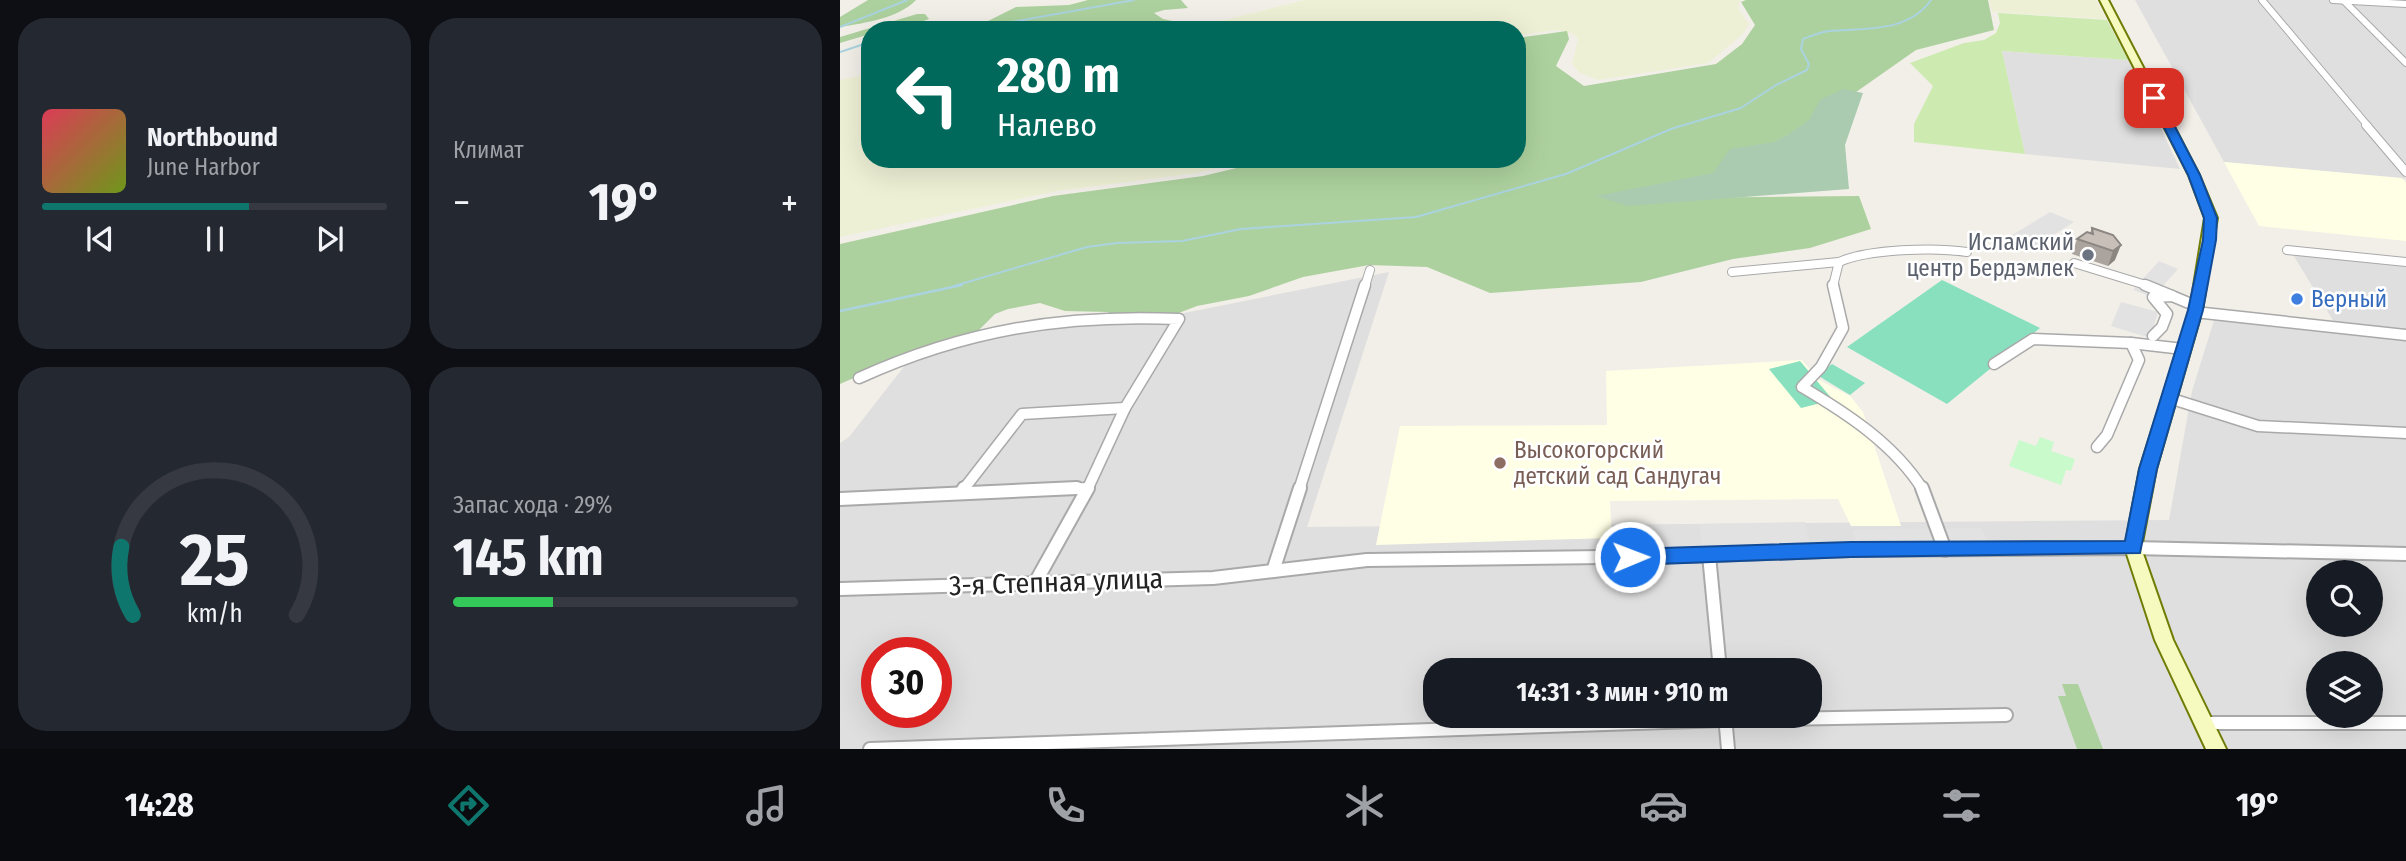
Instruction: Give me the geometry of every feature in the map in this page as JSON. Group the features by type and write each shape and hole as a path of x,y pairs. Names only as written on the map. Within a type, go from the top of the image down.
{"street":[{"path":"2104,0 2205,198 2211,218 2196,309 2148,469 2133,548 2164,640 2216,749"},
{"path":"2262,0 2406,172"},
{"path":"2333,0 2406,4"},
{"path":"2343,0 2406,63"},
{"path":"1732,272 1839,262 1855,255 1948,248 1967,252"},
{"path":"2287,250 2406,262"},
{"path":"1839,262 1832,282 1843,328 1821,367 1802,387 1840,409 1897,458 1924,491 1945,550"},
{"path":"2074,263 2132,279 2196,309 2406,335"},
{"path":"1273,571 1370,270"},
{"path":"2153,336 2162,327 2167,314 2153,297 2172,296"},
{"path":"859,378 919,352 1012,327 1092,318 1140,316 1180,319 1125,408 1088,488 1035,583"},
{"path":"1994,364 2033,339 2131,343 2183,349"},
{"path":"2096,447 2107,435 2139,360 2131,343"},
{"path":"2169,398 2258,426 2406,433"},
{"path":"961,493 1022,415 1125,408"},
{"path":"840,499 1088,488"},
{"name":"3-я Степная улица","path":"840,589 1213,578 1367,560 1851,550 2133,548 2406,554"},
{"path":"1709,555 1719,658"},
{"path":"1822,717 2006,715"},
{"path":"2203,723 2406,723"},
{"path":"870,749 1449,728"},
{"path":"1726,728 1728,749"}],"shaded area":[{"path":"1305,0 1740,0 1738,8 1749,24 1743,34 1708,63 1599,80 1580,73 1572,64 1578,39 1572,33 1554,30 1526,35 1526,21 1221,21"},
{"path":"1989,0 2096,0 2106,19 1992,12"},
{"path":"2135,0 2260,0 2406,179 2224,162"},
{"path":"2265,0 2406,0 2406,167"},
{"path":"2002,51 2128,60 2180,169 2025,154"},
{"path":"861,76 861,168 1216,168 1057,191 840,237 840,80"},
{"path":"1843,89 1863,93 1845,145 1849,189 1628,206 1596,196 1713,173 1730,149 1774,142 1809,120 1820,100"},
{"path":"2224,162 2402,178 2406,183 2406,241 2259,226"},
{"path":"2050,212 2074,222 2028,251 2004,240"},
{"path":"2292,253 2406,264 2406,749 840,749 840,443 849,437 913,355 1016,329 1164,317 1389,272 1307,527 2169,520 2192,391 2216,314 2334,322"},
{"path":"2159,261 2178,269 2153,297 2133,290"},
{"path":"2121,302 2158,312 2150,338 2111,326"},
{"path":"1802,360 1819,380 1850,396 1863,412 1901,526 1851,526 1838,499 1610,501 1612,538 1376,545 1400,426 1607,425 1606,371"},
{"path":"1805,522 1811,549 1702,551 1699,524"},
{"path":"1982,528 1988,546 1857,547 1852,530"}],"green space":[{"path":"868,0 916,0 900,11 871,21 840,27 840,17"},
{"path":"1088,0 1181,0 1188,8 1154,13 1172,21 988,21 1016,7 1069,5"},
{"path":"1988,0 1994,30 1916,50 1819,118 1671,198 1859,196 1871,229 1810,248 1733,259 1641,282 1490,293 1427,267 1369,265 1303,277 1249,296 1197,306 1163,319 1121,323 1108,312 1065,311 1040,303 995,314 975,334 949,344 931,344 840,384 840,244 1053,196 1203,176 1236,168 1526,168 1526,37 1567,31 1569,39 1556,66 1584,86 1716,64 1742,44 1755,25 1741,2"},
{"path":"1998,13 2107,20 2128,60 2002,51 2025,154 1914,142 1914,124 1933,86 1910,63 1964,43 1984,40 1996,33 2000,23"},
{"path":"917,14 925,14 929,19 924,21 894,21"},
{"path":"861,31 861,37 840,43 840,37"},
{"path":"1942,280 2040,328 1947,404 1847,347"},
{"path":"1800,361 1833,400 1801,408 1769,369"},
{"path":"1832,364 1865,383 1850,395 1817,375"},
{"path":"2040,437 2054,442 2051,451 2075,459 2071,471 2066,470 2061,485 2009,466 2019,440 2036,446"},
{"path":"2062,684 2078,684 2103,749 2077,749 2058,696 2066,696"}],"building":[{"path":"2092,228 2113,235 2121,245 2113,251 2077,239 2087,232 2093,234"}],"waterway":[{"path":"840,27 907,0"},
{"path":"1017,21 1134,0"},
{"path":"954,286 1087,247 1117,243 1182,241 1241,229 1416,217 1566,174 1671,129 1741,108 1776,85 1807,70 1809,64 1801,49 1803,39 1826,32 1898,24 1921,11 1931,0"},
{"path":"840,52 861,45"},
{"path":"840,311 962,285"}],"place":[{"name":"Исламский центр Бердэмлек","path":"2088,255"},
{"name":"Верный","path":"2297,299"},
{"name":"Высокогорский детский сад Сандугач","path":"1500,463"}],"route":[{"path":"1630,557 1851,550 2133,548 2148,469 2196,310 2211,218 2205,198 2154,98"}]}
